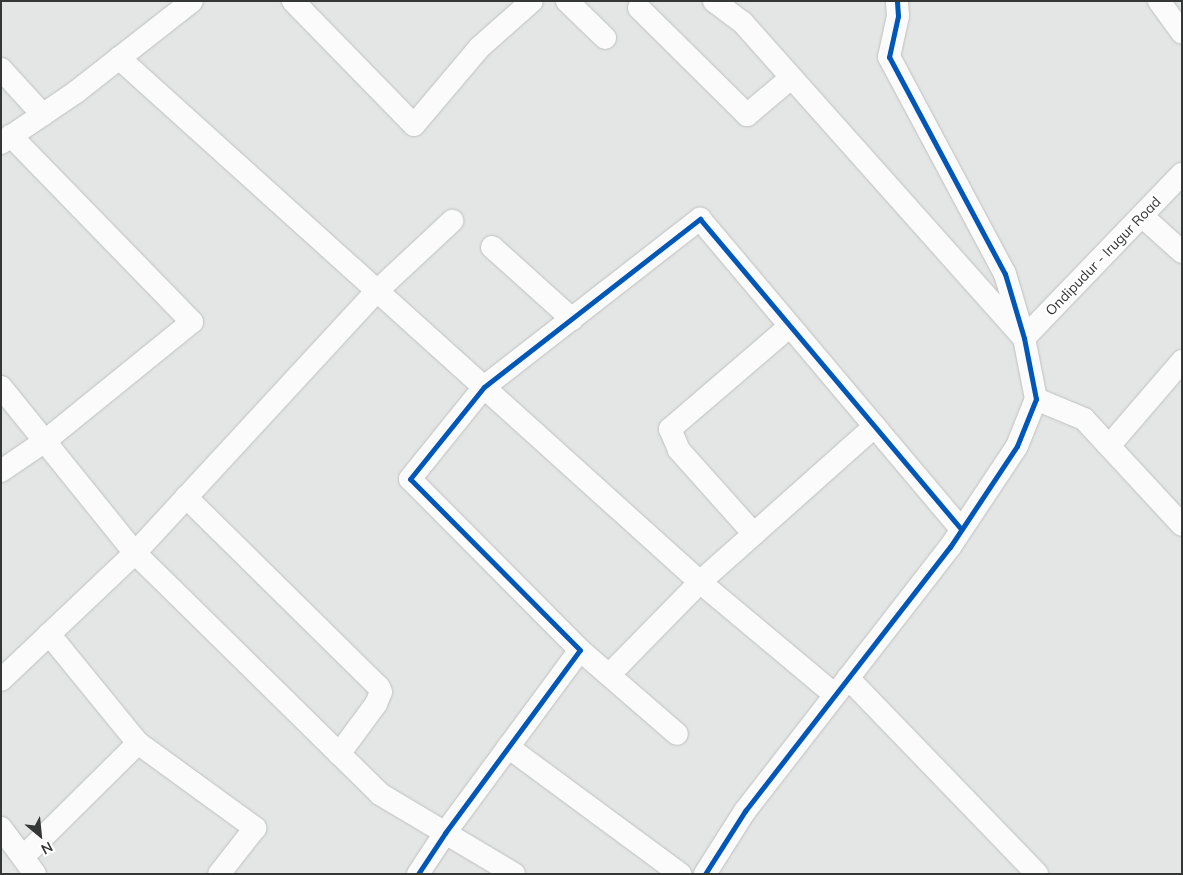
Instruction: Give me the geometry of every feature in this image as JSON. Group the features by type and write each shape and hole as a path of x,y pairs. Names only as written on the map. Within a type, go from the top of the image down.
{"street":[{"path":"1,471 45,441 192,322 6,140 43,115 192,1"},
{"path":"293,1 414,125 480,46 532,1"},
{"path":"567,1 605,38"},
{"path":"714,1 743,23 1024,338"},
{"path":"705,874 745,812 961,530 1017,446 1036,399 1024,338 1005,274 889,57 898,16 897,1"},
{"path":"1159,1 1182,33"},
{"path":"639,8 747,115 792,78"},
{"path":"119,58 700,582 842,687 1037,874"},
{"path":"1,69 43,115"},
{"name":"Ondipudur - Irugur Road","path":"1024,338 1182,174"},
{"path":"1142,216 1182,252"},
{"path":"677,734 580,650 410,479 484,387 700,219 961,530"},
{"path":"1,680 135,552 378,291 452,221"},
{"path":"492,247 572,319"},
{"path":"754,534 679,450 670,429 790,326"},
{"path":"1109,446 1182,361"},
{"path":"1,387 135,552 380,794 514,874"},
{"path":"1036,399 1084,419 1182,525"},
{"path":"609,675 700,582 875,426"},
{"path":"186,497 379,687 381,692 376,704 339,754"},
{"path":"49,634 138,743 255,828 219,874"},
{"path":"418,874 445,833 580,650"},
{"path":"1,828 29,865 138,743"},
{"path":"508,747 680,874"}],"cycle path":[{"path":"705,874 745,811 950,547 1017,446 1036,399 1024,338 1005,274 889,57 898,16 897,1"},
{"path":"418,874 445,833 580,650 410,479 484,387 700,219 961,529"}]}
